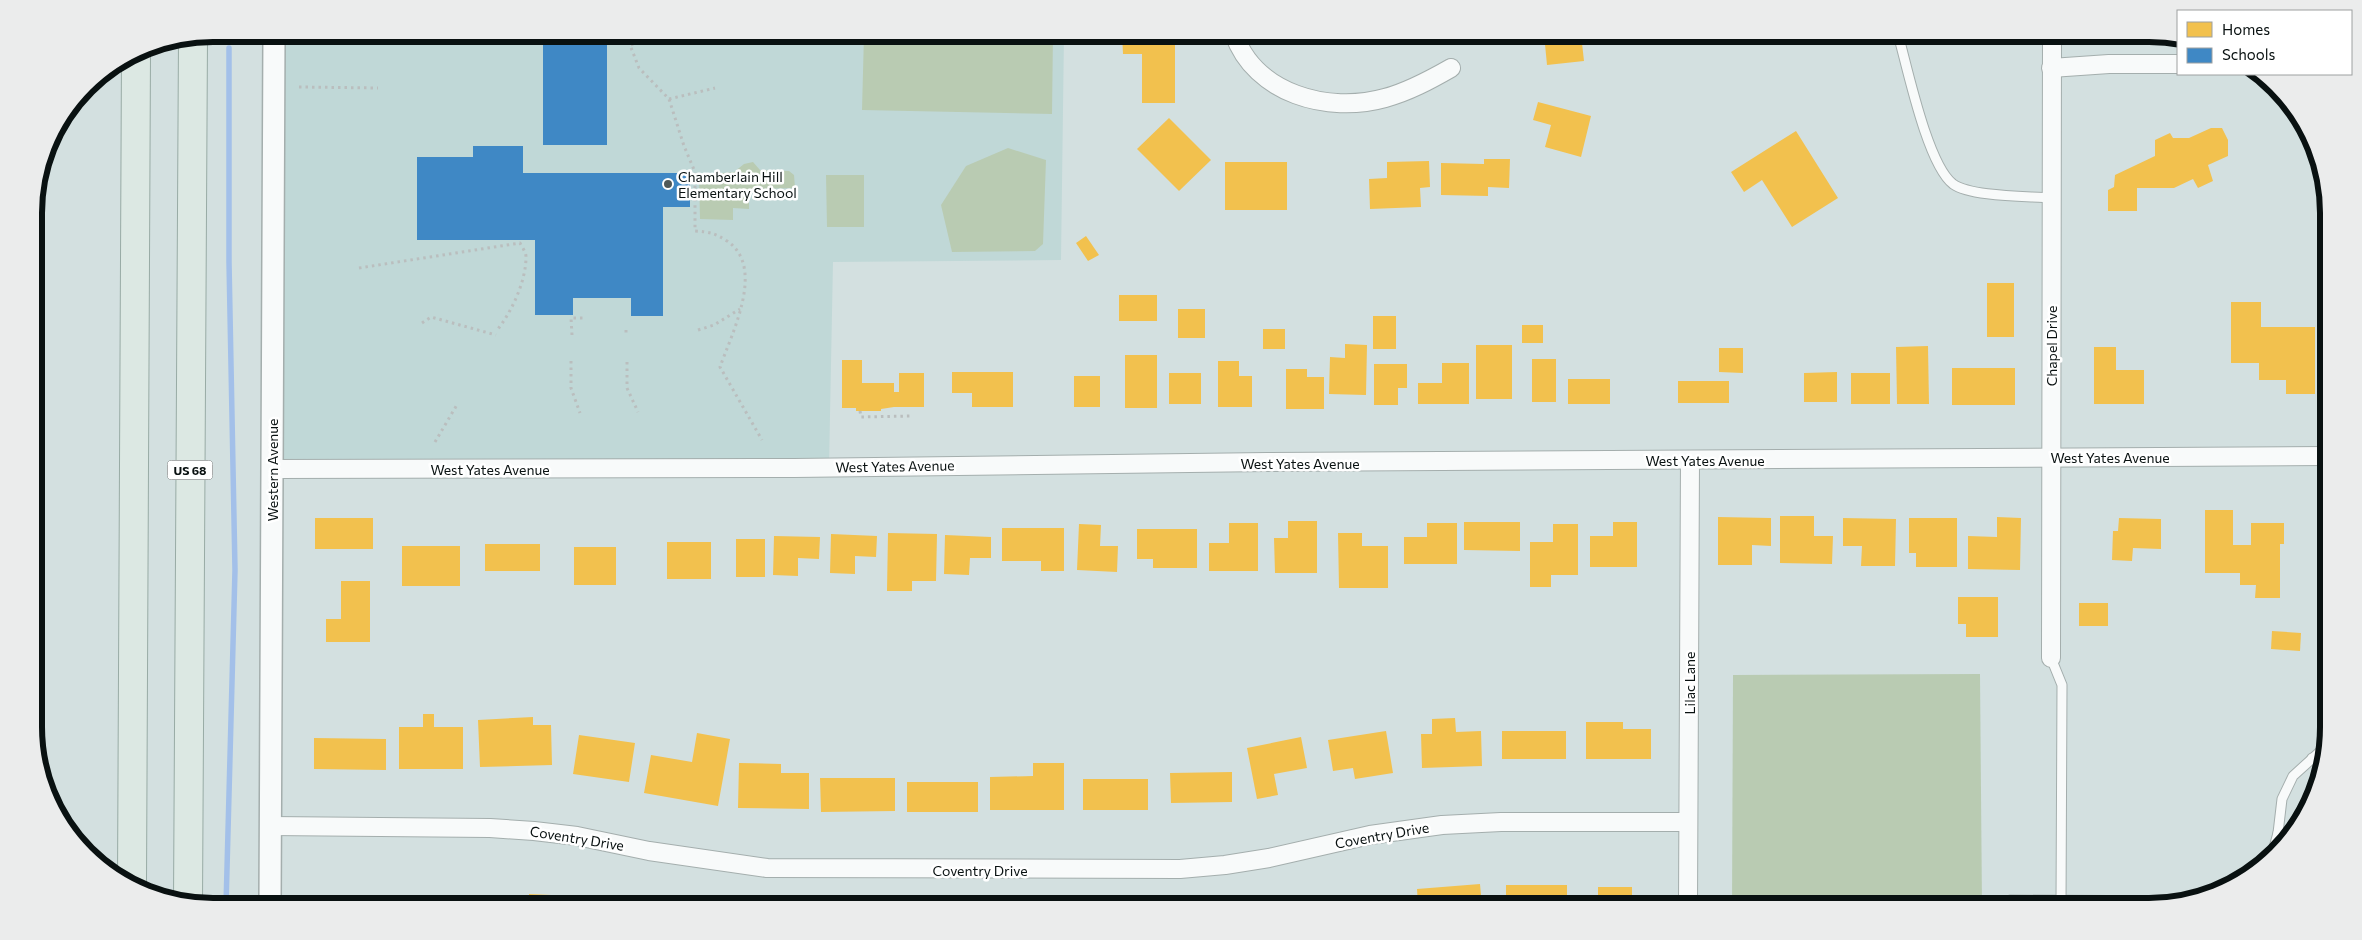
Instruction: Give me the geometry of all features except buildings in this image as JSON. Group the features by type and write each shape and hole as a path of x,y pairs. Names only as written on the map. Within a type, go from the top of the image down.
{"highway":[{"name":"US 68","path":"188,895 193,44"},
{"path":"132,877 136,61"}],"street":[{"path":"1238,42 1244,53 1264,76 1289,92 1317,102 1350,103 1386,98 1434,78 1451,68"},
{"name":"Chapel Drive","path":"2052,42 2052,658"},
{"name":"Western Avenue","path":"270,898 274,43"},
{"path":"2052,68 2109,64 2177,64"},
{"name":"West Yates Avenue","path":"272,469 794,468 2320,456"},
{"name":"Lilac Lane","path":"1688,897 1690,460"},
{"name":"Coventry Drive","path":"270,826 490,828 534,831 577,836 649,851 767,868 865,870 1180,869 1251,861 1370,835 1442,825 1501,822 1688,822"}],"lane":[{"path":"1900,42 1931,149 1942,171 1954,185 1976,192 2051,198"},
{"path":"2052,658 2057,677 2062,686 2061,897"},
{"path":"2276,839 2282,800 2293,776 2317,754"},
{"path":"2312,758 2316,761"}],"path":[{"path":"638,43 630,45 639,68 669,99 684,146 695,172 695,231 713,232 733,245 745,263 745,294 720,367 762,440"},
{"path":"299,87 378,88"},
{"path":"669,99 715,88"},
{"path":"359,268 520,243 526,255 524,270 507,318 498,329"},
{"path":"698,330 714,325 740,309"},
{"path":"422,323 431,317 496,335"},
{"path":"572,335 571,318 584,318"},
{"path":"626,330 626,335"},
{"path":"571,361 570,388 580,413"},
{"path":"626,362 627,388 638,412"},
{"path":"435,442 458,403"},
{"path":"860,411 861,417 912,416"}],"shaded area":[{"name":"Chamberlain Hill Elementary School","path":"274,43 1064,43 1061,260 833,262 829,467 272,469"}],"green space":[{"path":"864,43 1053,43 1052,114 862,110"},
{"path":"1008,148 1046,160 1043,244 1035,251 952,252 941,205 966,166"},
{"path":"753,162 760,170 789,171 794,175 795,188 749,189 749,209 733,208 733,220 700,219 699,175 734,172 744,164"},
{"path":"826,175 864,175 864,227 827,227"},
{"path":"1980,674 1982,897 1732,897 1733,675"}],"waterway":[{"path":"226,898 235,570 229,262 229,48"}],"place":[{"name":"Chamberlain Hill Elementary School","path":"668,184"}]}
